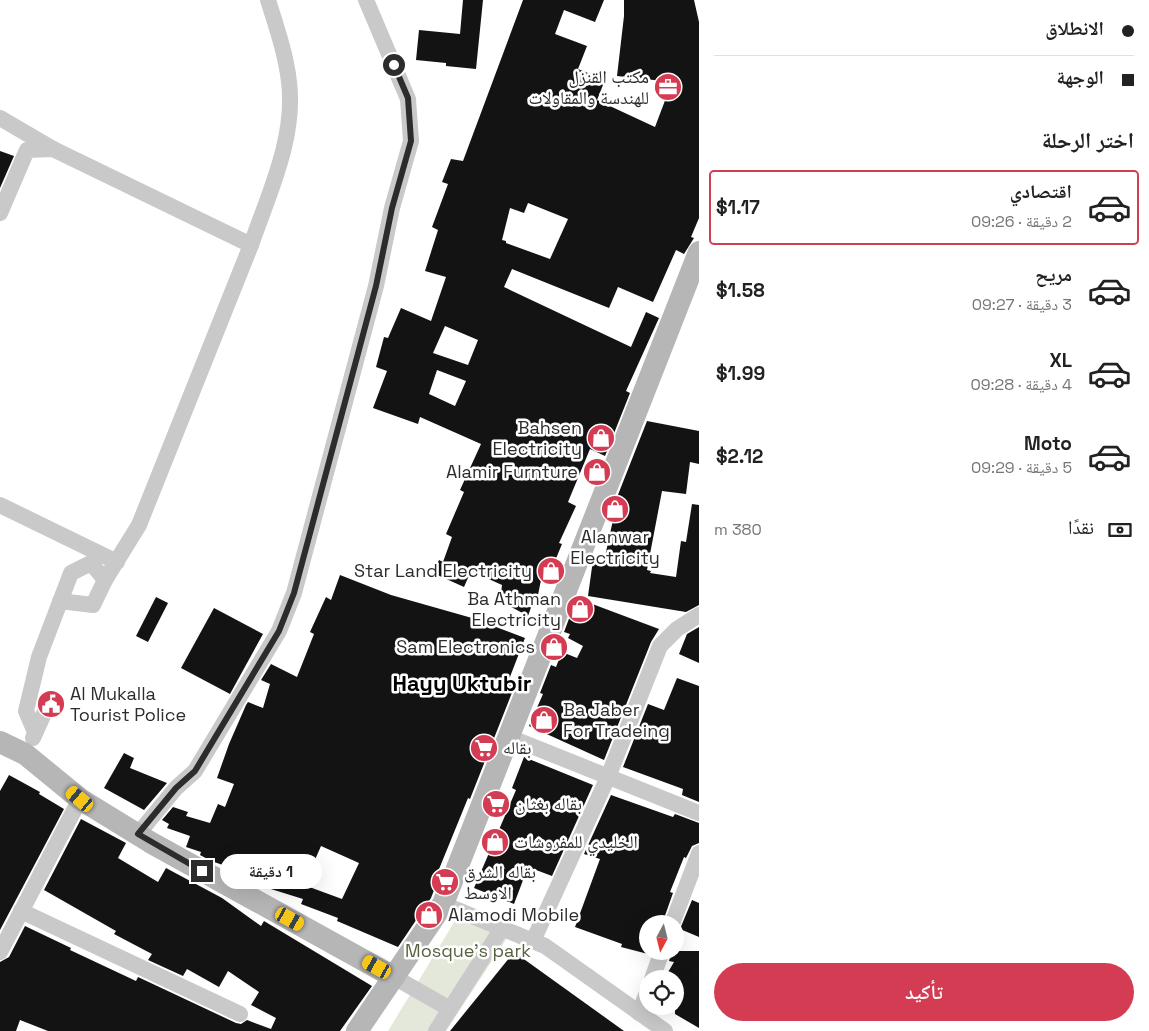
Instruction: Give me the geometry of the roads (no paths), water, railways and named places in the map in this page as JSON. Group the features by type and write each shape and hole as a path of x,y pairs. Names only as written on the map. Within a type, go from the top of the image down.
{"street":[{"path":"60,601 93,606 105,580 139,525 252,245 284,146 290,110 290,81 268,0"},
{"path":"138,834 176,788 195,771 279,631 299,574 376,286 392,208 411,141 408,98 366,0"},
{"path":"0,118 53,149 252,245"},
{"path":"0,214 27,150 53,149"},
{"path":"357,1031 443,904 699,252"},
{"path":"0,505 116,562"},
{"path":"35,732 26,711 39,656 71,573 91,563 105,580"},
{"path":"533,941 608,777 660,646 677,629 699,615"},
{"path":"25,754 51,698"},
{"path":"508,737 699,813"},
{"path":"0,742 25,754 80,799 138,834 450,1009"},
{"path":"0,952 80,799"},
{"path":"675,915 699,853"},
{"path":"443,904 546,946 639,1013"},
{"path":"21,911 240,1014"},
{"path":"436,1031 502,928"},
{"path":"642,1015 665,1031"}],"place":[{"name":"مكتب القنزل للهندسة والمقاولات","path":"668,87"},
{"name":"Bahsen Electricity","path":"601,438"},
{"name":"Alamir Furnture","path":"597,472"},
{"name":"Alanwar Electricity","path":"615,509"},
{"name":"Star Land Electricity","path":"551,571"},
{"name":"Ba Athman Electricity","path":"580,609"},
{"name":"Sam Electronics","path":"554,647"},
{"name":"Al Mukalla Tourist Police","path":"51,704"},
{"name":"Ba Jaber For Tradeing","path":"544,720"},
{"name":"بقاله","path":"484,748"},
{"name":"بقاله بغثان","path":"496,804"},
{"name":"الخليدي للمفروشات","path":"495,842"},
{"name":"بقاله الشرق الاوسط","path":"445,882"},
{"name":"Alamodi Mobile","path":"429,915"}],"district":[{"name":"Hayy Uktubir","path":"462,683"}],"park label":[{"name":"Mosque's park","path":"468,951"}]}
